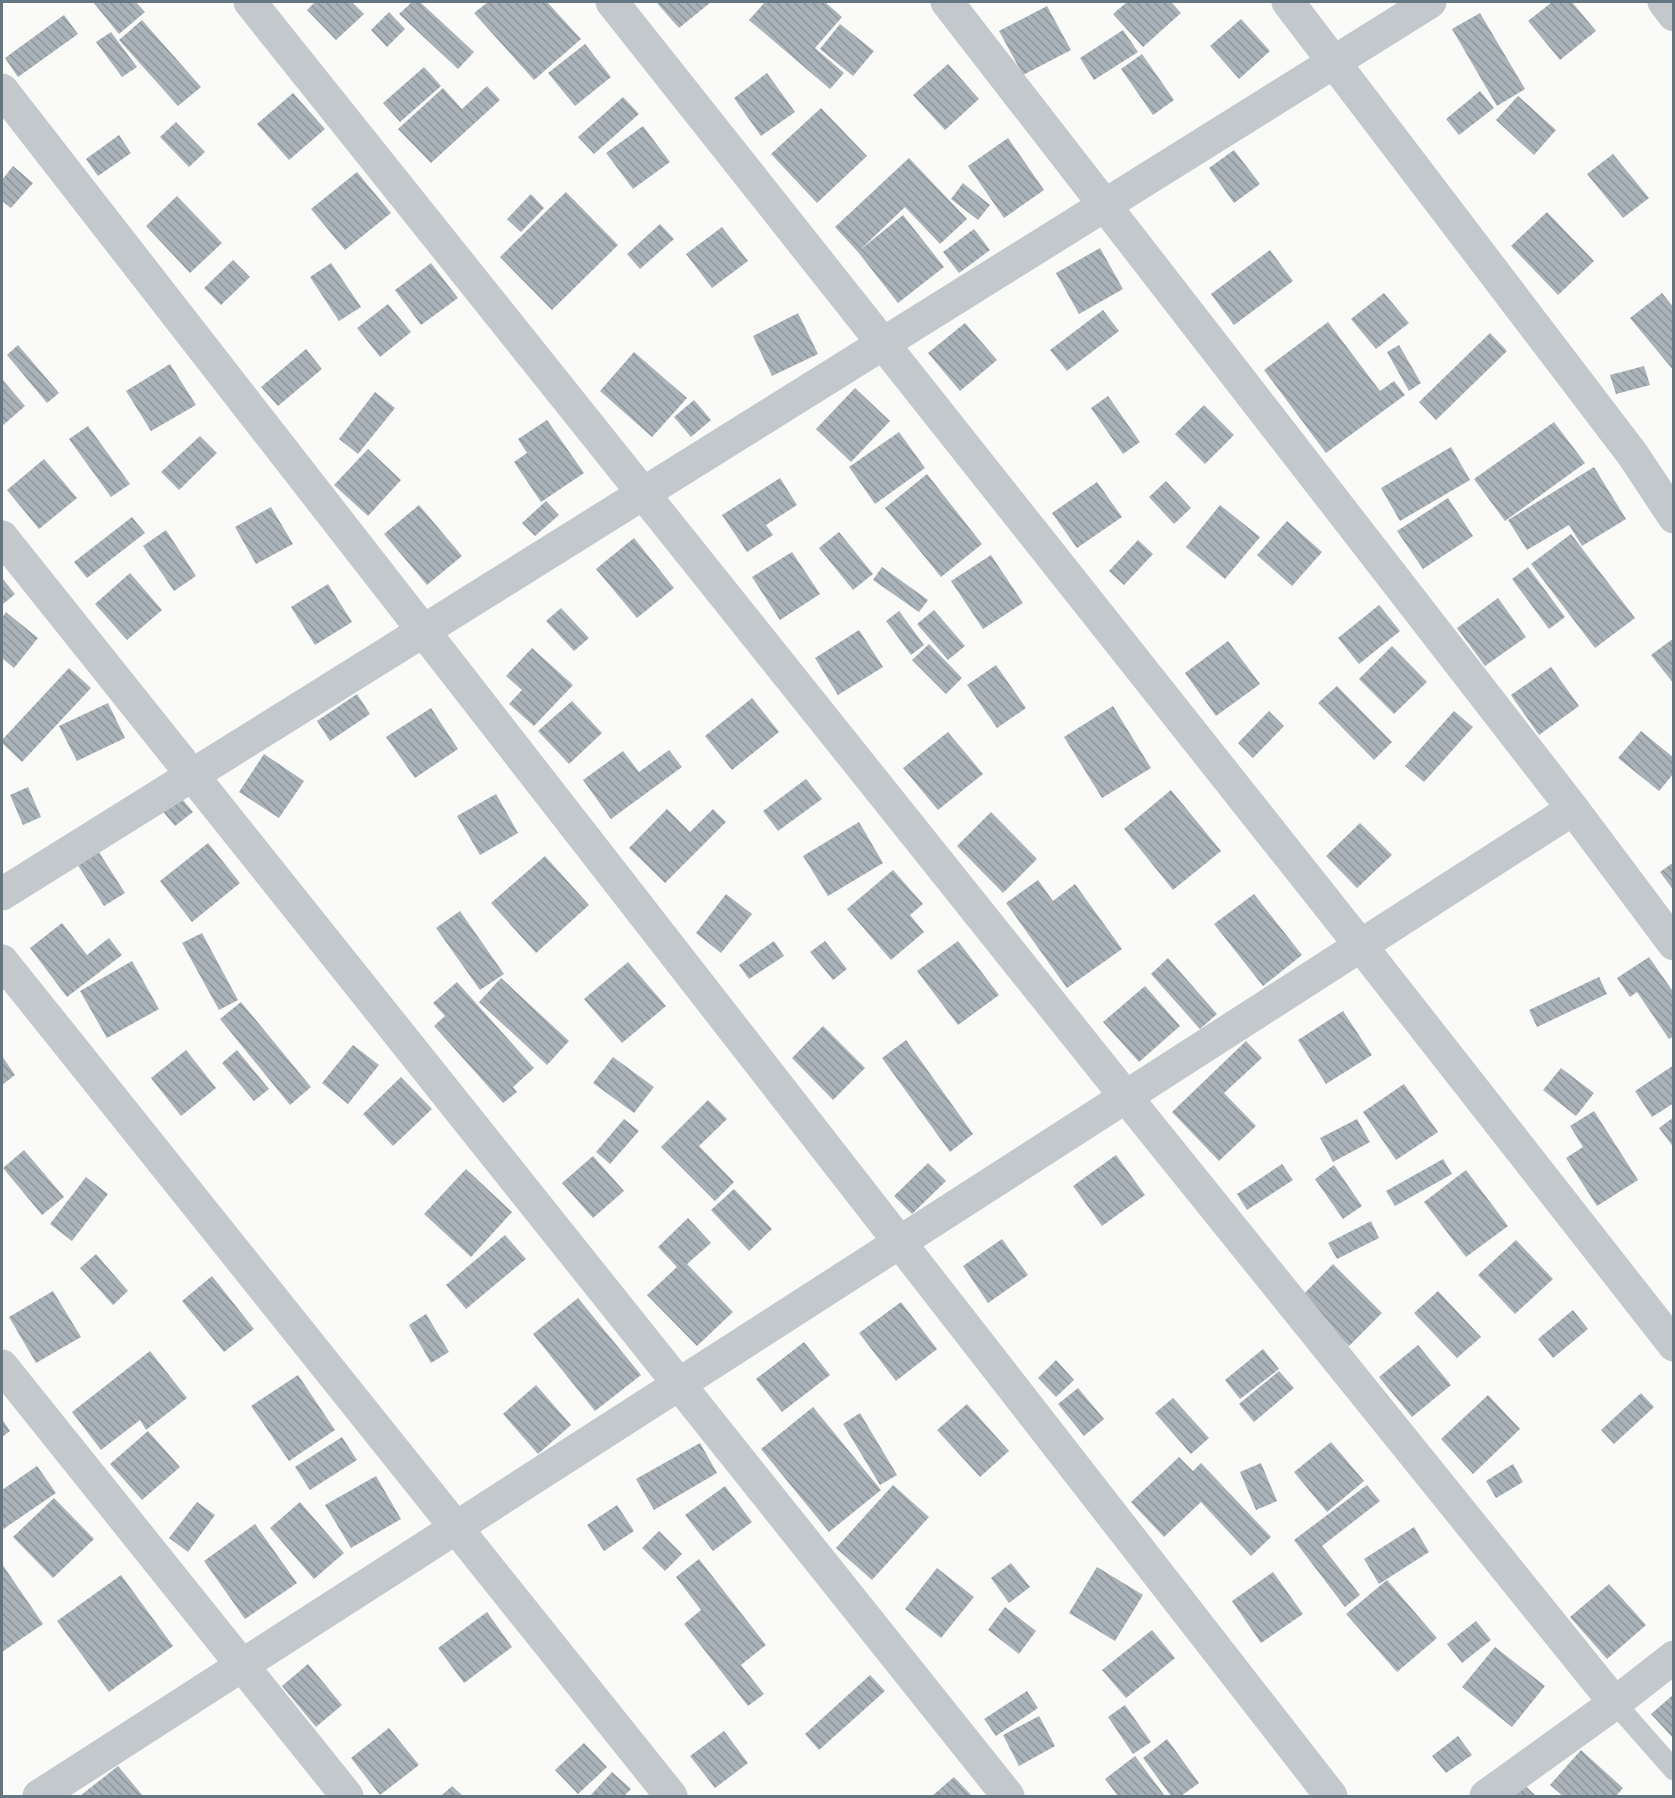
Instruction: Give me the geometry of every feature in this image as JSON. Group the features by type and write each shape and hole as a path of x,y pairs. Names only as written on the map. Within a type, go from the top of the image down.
{"street":[{"path":"250,2 1126,1097 1615,1703"},
{"path":"612,2 1361,946 1674,1345"},
{"path":"946,2 1574,809 1674,944"},
{"path":"1288,2 1633,454 1674,517"},
{"path":"2,894 1430,2"},
{"path":"1664,2 1674,15"},
{"path":"2,90 1331,1797"},
{"path":"2,537 1008,1797"},
{"path":"39,1797 1574,809"},
{"path":"2,961 671,1797"},
{"path":"2,1366 347,1797"},
{"path":"1486,1797 1674,1657"}],"lane":[{"path":"1615,1703 1674,1770"}],"building":[{"path":"93,2 136,2 145,12 119,34"},
{"path":"315,2 352,2 364,14 336,40 307,10"},
{"path":"412,2 420,2 474,52 458,69 399,14"},
{"path":"488,2 547,2 581,39 534,80 474,13"},
{"path":"656,2 711,2 679,28"},
{"path":"765,2 825,2 842,17 815,48 844,73 830,89 749,20"},
{"path":"1127,2 1171,2 1181,13 1143,47 1113,14"},
{"path":"1552,2 1572,2 1596,31 1560,60 1528,21"},
{"path":"1047,6 1071,50 1023,75 999,31"},
{"path":"389,12 405,29 387,47 371,30"},
{"path":"1480,13 1525,89 1497,106 1452,29"},
{"path":"64,15 78,34 18,77 5,58"},
{"path":"1241,19 1270,51 1239,79 1210,46"},
{"path":"142,20 201,87 178,106 119,40"},
{"path":"840,24 874,51 853,76 820,49"},
{"path":"1123,30 1138,52 1094,80 1080,58"},
{"path":"111,32 137,67 122,77 96,42"},
{"path":"585,44 611,77 575,106 548,73"},
{"path":"1142,54 1174,100 1153,115 1121,69"},
{"path":"948,64 979,99 945,130 913,95"},
{"path":"424,67 441,86 400,122 383,103"},
{"path":"767,73 795,112 761,136 734,98"},
{"path":"487,86 500,100 431,163 398,129 443,88 462,109"},
{"path":"1480,91 1494,108 1459,135 1446,119"},
{"path":"293,93 325,129 289,160 257,124"},
{"path":"1518,96 1556,130 1534,155 1496,120"},
{"path":"623,97 639,114 594,154 578,137"},
{"path":"821,108 867,156 817,203 771,154"},
{"path":"176,122 205,152 189,167 160,137"},
{"path":"643,126 670,162 633,189 606,153"},
{"path":"119,135 131,153 98,176 86,159"},
{"path":"1008,138 1044,190 1004,218 968,166"},
{"path":"1234,150 1260,184 1234,203 1209,168"},
{"path":"1613,154 1649,198 1623,218 1587,174"},
{"path":"909,158 967,219 940,244 905,207 860,250 903,215 944,267 898,303 835,227"},
{"path":"13,166 33,183 11,208 2,201 2,180"},
{"path":"357,172 391,213 345,250 311,209"},
{"path":"963,183 990,205 978,220 951,199"},
{"path":"566,192 618,245 552,310 500,257"},
{"path":"531,194 544,208 521,232 507,219"},
{"path":"177,196 222,243 190,273 146,226"},
{"path":"1547,212 1594,261 1558,295 1511,246"},
{"path":"660,224 674,239 640,269 627,254"},
{"path":"722,227 748,261 712,288 686,254"},
{"path":"974,229 990,250 959,273 943,252"},
{"path":"1100,248 1123,289 1079,314 1056,273"},
{"path":"1270,250 1293,281 1234,325 1211,294"},
{"path":"233,260 250,277 221,305 204,288"},
{"path":"331,263 361,307 339,321 310,277"},
{"path":"431,263 458,298 421,325 395,290"},
{"path":"1384,293 1409,323 1376,349 1351,319"},
{"path":"1662,293 1674,308 1674,371 1630,318"},
{"path":"388,304 411,332 380,357 357,328"},
{"path":"1103,310 1119,331 1067,371 1050,350"},
{"path":"798,313 818,354 772,376 753,336"},
{"path":"1328,322 1380,391 1394,381 1405,395 1326,453 1264,370"},
{"path":"965,323 997,360 960,391 928,353"},
{"path":"1490,333 1507,351 1436,420 1419,402"},
{"path":"18,345 59,393 47,403 7,355"},
{"path":"1399,345 1421,383 1409,391 1387,352"},
{"path":"306,349 322,369 278,406 261,387"},
{"path":"634,352 687,398 652,437 600,391"},
{"path":"170,364 196,405 151,431 126,391"},
{"path":"1644,366 1650,385 1616,394 1610,375"},
{"path":"2,379 25,406 2,426"},
{"path":"855,388 890,421 851,462 816,429"},
{"path":"375,392 395,408 358,454 339,439"},
{"path":"1108,396 1140,442 1123,454 1091,408"},
{"path":"694,400 711,420 691,437 674,417"},
{"path":"1204,405 1234,435 1205,464 1175,434"},
{"path":"547,420 584,473 541,502 514,462 527,453 518,439"},
{"path":"1554,422 1585,463 1505,521 1474,479"},
{"path":"88,426 130,484 111,497 69,439"},
{"path":"899,432 925,468 875,504 849,467"},
{"path":"200,436 217,453 179,490 161,472"},
{"path":"1451,447 1470,480 1400,521 1381,488"},
{"path":"368,449 401,480 368,516 334,485"},
{"path":"44,459 77,498 39,529 7,490"},
{"path":"1594,467 1626,519 1582,546 1569,525 1527,550 1508,520"},
{"path":"927,474 982,544 941,577 885,508"},
{"path":"780,478 797,505 766,525 773,535 747,552 722,515"},
{"path":"1166,481 1191,508 1174,524 1149,497"},
{"path":"1097,482 1122,517 1077,548 1052,513"},
{"path":"1448,498 1473,536 1423,569 1397,531"},
{"path":"546,501 559,515 535,536 522,523"},
{"path":"419,505 462,556 427,585 384,534"},
{"path":"1220,505 1260,537 1225,579 1186,547"},
{"path":"271,507 293,544 256,564 235,527"},
{"path":"132,517 145,533 87,578 74,562"},
{"path":"1287,521 1322,552 1292,586 1257,555"},
{"path":"166,530 196,576 174,591 143,546"},
{"path":"839,532 873,574 853,590 819,548"},
{"path":"1571,534 1635,618 1595,648 1531,564"},
{"path":"634,538 674,588 637,618 596,569"},
{"path":"1138,540 1153,554 1124,585 1109,571"},
{"path":"792,552 820,594 780,620 752,577"},
{"path":"991,555 1023,603 983,629 951,581"},
{"path":"882,567 928,600 919,612 873,580"},
{"path":"1528,567 1565,617 1549,629 1512,579"},
{"path":"130,573 162,610 127,640 95,604"},
{"path":"2,578 15,594 2,605"},
{"path":"328,584 352,622 315,645 291,607"},
{"path":"1498,598 1526,637 1485,666 1457,628"},
{"path":"1379,605 1400,631 1359,664 1338,638"},
{"path":"561,608 589,638 574,651 546,621"},
{"path":"934,610 965,646 948,660 917,624"},
{"path":"899,611 924,645 911,655 886,621"},
{"path":"6,612 38,638 14,668 2,658 2,618"},
{"path":"859,630 883,667 838,695 815,658"},
{"path":"1674,638 1674,684 1651,655"},
{"path":"1228,641 1260,684 1216,716 1185,673"},
{"path":"929,644 962,678 946,694 912,660"},
{"path":"1392,646 1427,682 1394,714 1359,679"},
{"path":"532,648 573,685 534,726 509,704 522,690 506,676"},
{"path":"996,665 1026,708 997,728 967,685"},
{"path":"1551,667 1579,706 1539,735 1511,695"},
{"path":"69,668 91,688 22,762 2,743 2,740"},
{"path":"1337,686 1392,742 1374,760 1318,703"},
{"path":"357,694 370,714 330,741 317,721"},
{"path":"752,698 779,732 732,770 705,736"},
{"path":"572,701 602,733 569,764 538,731"},
{"path":"108,703 125,738 77,761 59,726"},
{"path":"1113,706 1151,768 1102,798 1064,737"},
{"path":"431,708 458,749 415,778 386,737"},
{"path":"1269,711 1284,726 1253,758 1238,743"},
{"path":"1454,711 1473,727 1424,782 1405,766"},
{"path":"1641,731 1674,758 1674,773 1659,791 1618,758"},
{"path":"948,732 983,774 938,810 903,768"},
{"path":"669,750 682,767 611,819 583,780 623,751 639,772"},
{"path":"264,754 304,781 279,818 239,792"},
{"path":"806,779 822,799 778,831 763,811"},
{"path":"28,787 41,817 23,825 10,795"},
{"path":"173,788 193,812 175,826 155,802"},
{"path":"1171,790 1221,851 1173,890 1124,829"},
{"path":"496,794 518,833 480,855 457,816"},
{"path":"667,809 690,832 713,809 726,822 665,883 629,848"},
{"path":"991,812 1037,859 1003,893 957,846"},
{"path":"859,822 883,863 828,896 803,856"},
{"path":"1360,823 1392,855 1357,888 1326,856"},
{"path":"93,843 125,893 104,906 72,856"},
{"path":"208,843 240,883 192,922 160,881"},
{"path":"545,856 589,905 536,953 491,903"},
{"path":"1674,862 1674,891 1660,872"},
{"path":"893,870 923,904 910,915 924,932 891,960 847,909"},
{"path":"1038,880 1053,901 1075,884 1122,949 1067,988 1006,903"},
{"path":"726,894 752,914 721,953 696,933"},
{"path":"1254,894 1302,955 1263,986 1214,924"},
{"path":"460,911 504,974 480,990 436,928"},
{"path":"62,923 87,955 109,938 122,955 67,997 30,948"},
{"path":"202,933 238,1000 219,1010 182,943"},
{"path":"774,941 784,956 749,979 739,965"},
{"path":"825,941 847,969 833,980 810,952"},
{"path":"958,941 999,995 958,1025 917,971"},
{"path":"1649,957 1674,993 1674,1036 1669,1039 1637,992 1630,997 1617,978"},
{"path":"1168,958 1217,1014 1200,1029 1151,974"},
{"path":"132,961 159,1009 107,1038 80,991"},
{"path":"628,962 666,1006 622,1043 584,999"},
{"path":"1599,977 1607,994 1537,1027 1529,1010"},
{"path":"501,978 569,1041 547,1065 479,1002"},
{"path":"457,982 534,1068 513,1087 517,1092 503,1103 434,1026 445,1016 433,1003"},
{"path":"1145,986 1180,1026 1139,1062 1103,1022"},
{"path":"241,1002 311,1087 290,1105 220,1019"},
{"path":"1343,1011 1372,1055 1326,1084 1298,1040"},
{"path":"823,1026 865,1068 833,1100 792,1058"},
{"path":"906,1040 973,1134 950,1152 882,1058"},
{"path":"1246,1041 1262,1058 1224,1093 1256,1126 1219,1161 1172,1112"},
{"path":"353,1045 379,1065 348,1104 322,1083"},
{"path":"186,1050 216,1088 181,1116 151,1078"},
{"path":"237,1050 269,1089 254,1101 222,1063"},
{"path":"2,1056 15,1075 2,1085"},
{"path":"613,1057 654,1087 634,1113 593,1083"},
{"path":"1674,1065 1674,1103 1652,1117 1635,1091"},
{"path":"1561,1068 1594,1093 1576,1116 1543,1090"},
{"path":"401,1077 432,1109 393,1146 363,1114"},
{"path":"1404,1084 1438,1132 1396,1160 1363,1112"},
{"path":"708,1100 727,1119 699,1146 734,1182 715,1201 661,1147"},
{"path":"1594,1111 1638,1180 1597,1206 1566,1158 1583,1147 1570,1126"},
{"path":"1674,1117 1674,1148 1659,1128"},
{"path":"624,1119 639,1131 610,1164 596,1152"},
{"path":"1357,1119 1370,1142 1333,1162 1320,1138"},
{"path":"24,1150 64,1197 42,1215 3,1168"},
{"path":"1116,1155 1145,1195 1102,1226 1073,1186"},
{"path":"593,1156 624,1191 593,1218 562,1183"},
{"path":"1443,1159 1452,1174 1395,1206 1386,1191"},
{"path":"928,1163 946,1181 912,1214 894,1196"},
{"path":"1282,1164 1293,1180 1247,1210 1237,1194"},
{"path":"1334,1165 1362,1206 1343,1219 1315,1179"},
{"path":"466,1169 512,1212 471,1257 424,1214"},
{"path":"1466,1170 1508,1226 1466,1257 1424,1202"},
{"path":"86,1177 108,1194 72,1241 50,1224"},
{"path":"734,1189 772,1229 749,1251 711,1210"},
{"path":"688,1218 711,1243 687,1264 733,1312 697,1346 647,1295 677,1267 658,1247"},
{"path":"1371,1221 1379,1238 1337,1259 1328,1243"},
{"path":"505,1235 526,1259 466,1309 446,1285"},
{"path":"1002,1239 1028,1275 988,1303 963,1266"},
{"path":"1516,1240 1553,1279 1515,1314 1478,1275"},
{"path":"96,1254 128,1291 113,1305 80,1268"},
{"path":"1333,1264 1382,1313 1349,1346 1300,1298"},
{"path":"212,1276 254,1329 224,1352 182,1301"},
{"path":"53,1291 81,1337 36,1363 9,1317"},
{"path":"1438,1291 1481,1337 1457,1358 1414,1313"},
{"path":"578,1298 641,1375 595,1411 533,1334"},
{"path":"901,1302 937,1349 896,1381 859,1333"},
{"path":"1573,1310 1588,1329 1553,1358 1538,1339"},
{"path":"426,1314 449,1352 431,1363 409,1325"},
{"path":"804,1342 830,1375 782,1412 756,1379"},
{"path":"1418,1345 1451,1385 1412,1417 1379,1377"},
{"path":"1263,1349 1279,1369 1240,1399 1225,1380"},
{"path":"150,1351 187,1398 146,1430 140,1420 101,1450 72,1412"},
{"path":"1056,1360 1074,1380 1056,1397 1038,1378"},
{"path":"1279,1371 1294,1388 1254,1422 1239,1404"},
{"path":"298,1375 335,1430 289,1461 251,1406"},
{"path":"536,1385 571,1425 538,1454 503,1414"},
{"path":"1078,1388 1104,1419 1084,1436 1058,1404"},
{"path":"1641,1393 1654,1407 1614,1444 1601,1430"},
{"path":"1488,1395 1520,1429 1473,1474 1441,1439"},
{"path":"1173,1398 1209,1438 1191,1454 1155,1413"},
{"path":"967,1404 1009,1451 980,1477 937,1430"},
{"path":"813,1407 881,1490 829,1532 761,1449"},
{"path":"860,1413 897,1475 880,1485 843,1424"},
{"path":"2,1419 10,1431 2,1437"},
{"path":"148,1431 180,1467 142,1500 110,1464"},
{"path":"342,1437 357,1460 310,1490 295,1467"},
{"path":"1331,1442 1364,1481 1327,1512 1294,1472"},
{"path":"700,1443 717,1473 654,1510 636,1479"},
{"path":"1179,1457 1193,1471 1201,1463 1271,1537 1251,1556 1201,1502 1164,1537 1131,1502"},
{"path":"1261,1463 1277,1501 1256,1510 1240,1472"},
{"path":"1513,1464 1523,1482 1496,1498 1486,1481"},
{"path":"37,1466 56,1493 2,1530 2,1490"},
{"path":"376,1476 401,1519 351,1548 325,1505"},
{"path":"893,1485 929,1517 872,1580 836,1548"},
{"path":"1367,1485 1380,1501 1322,1546 1360,1595 1345,1607 1294,1540"},
{"path":"725,1486 752,1522 713,1551 685,1515"},
{"path":"54,1498 94,1539 53,1578 13,1537"},
{"path":"197,1502 215,1515 188,1552 169,1538"},
{"path":"300,1502 344,1553 314,1579 270,1528"},
{"path":"617,1505 634,1531 604,1551 587,1525"},
{"path":"255,1524 297,1583 245,1619 204,1561"},
{"path":"1414,1527 1429,1552 1379,1584 1364,1559"},
{"path":"659,1531 682,1554 665,1571 642,1548"},
{"path":"699,1559 766,1645 741,1665 764,1694 748,1706 684,1624 701,1610 676,1577"},
{"path":"1011,1563 1030,1587 1009,1603 991,1578"},
{"path":"2,1564 43,1624 2,1652"},
{"path":"1097,1567 1143,1595 1115,1641 1069,1613"},
{"path":"937,1568 974,1597 941,1638 905,1609"},
{"path":"1273,1572 1303,1614 1261,1643 1232,1601"},
{"path":"121,1575 173,1646 109,1692 57,1621"},
{"path":"1387,1580 1437,1638 1397,1672 1346,1614"},
{"path":"1609,1584 1646,1625 1607,1659 1570,1617"},
{"path":"1005,1607 1036,1631 1019,1654 988,1630"},
{"path":"487,1612 512,1647 464,1683 438,1648"},
{"path":"1476,1621 1491,1640 1462,1663 1447,1644"},
{"path":"1152,1630 1175,1658 1126,1698 1102,1670"},
{"path":"1495,1647 1545,1686 1512,1727 1462,1687"},
{"path":"308,1664 342,1705 316,1727 282,1686"},
{"path":"870,1675 885,1691 819,1750 805,1734"},
{"path":"1027,1691 1038,1708 996,1736 984,1719"},
{"path":"1674,1694 1674,1739 1651,1714"},
{"path":"1125,1705 1151,1742 1133,1754 1108,1717"},
{"path":"1039,1716 1055,1746 1019,1766 1003,1735"},
{"path":"389,1728 419,1765 380,1795 351,1758"},
{"path":"724,1731 748,1763 715,1788 690,1756"},
{"path":"1458,1736 1472,1755 1446,1773 1432,1756"},
{"path":"1167,1739 1199,1783 1181,1796 1171,1796 1143,1758"},
{"path":"584,1743 607,1767 578,1794 555,1770"},
{"path":"1581,1750 1623,1788 1616,1796 1563,1796 1550,1785"},
{"path":"1135,1756 1165,1796 1118,1796 1105,1779"},
{"path":"118,1766 143,1796 80,1796"},
{"path":"612,1772 631,1789 624,1796 590,1796"},
{"path":"954,1777 972,1796 932,1796"},
{"path":"1517,1778 1536,1796 1499,1796"},
{"path":"452,1786 463,1796 441,1796"}]}
